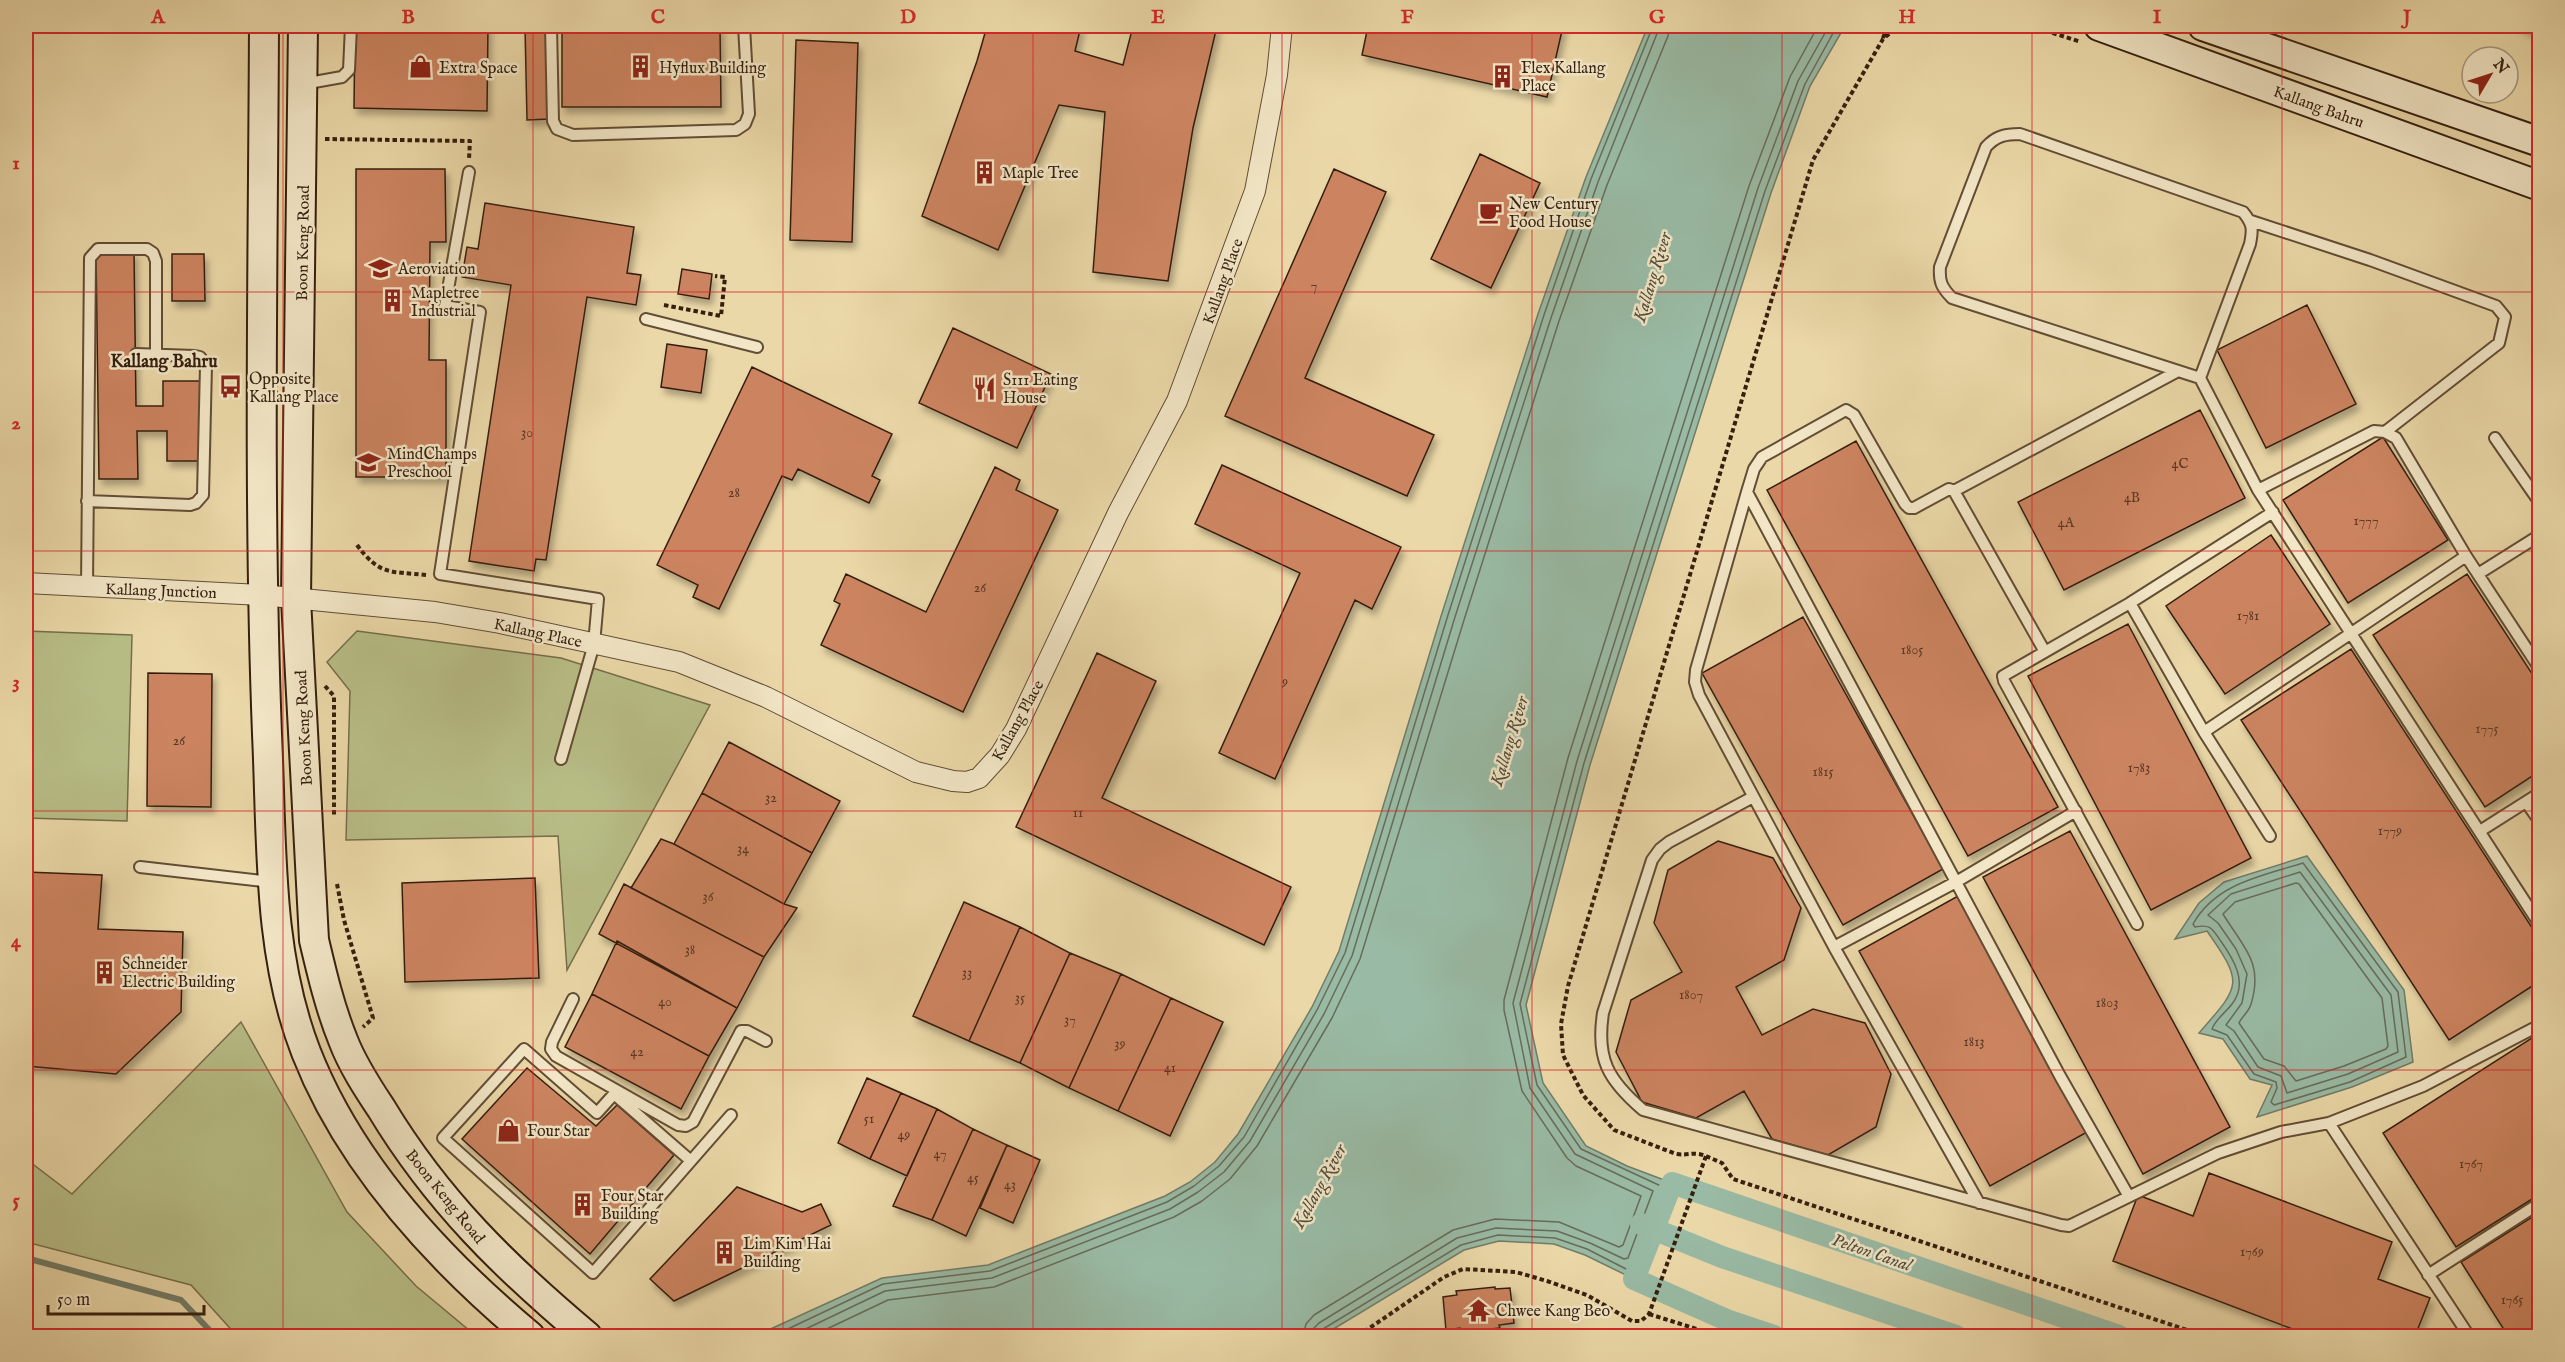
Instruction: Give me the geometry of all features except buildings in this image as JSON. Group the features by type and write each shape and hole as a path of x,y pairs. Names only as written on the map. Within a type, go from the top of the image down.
{"main road":[{"path":"264,26 262,595 275,917 290,1001 307,1053 333,1108 365,1161 407,1215 454,1267 530,1336"},
{"name":"Boon Keng Road","path":"303,26 296,598 314,940 325,985 344,1042 401,1141 436,1189 485,1245 530,1288 587,1336"},
{"name":"Kallang Bahru","path":"2099,26 2540,186"},
{"path":"2203,26 2540,142"}],"street":[{"name":"Kallang Place","path":"296,598 439,612 679,662 766,697 916,772 953,781 979,778 1000,755 1016,729 1119,513 1177,401 1255,191 1277,75 1282,26"},
{"name":"Kallang Junction","path":"26,583 296,598"}],"lane":[{"path":"302,84 342,77 349,70 351,26"},
{"path":"551,26 553,121 557,129 573,135 736,130 745,124 749,114 744,26"},
{"path":"2200,378 2250,244 2253,229 2251,221 2243,212 2020,134 2006,134 1993,140 1986,147 1940,267 1939,281 1944,290 1952,298 2200,378 2258,490 2540,925"},
{"path":"469,172 445,306 480,312 440,574 598,599 594,644 561,759"},
{"path":"2251,221 2370,260 2496,306 2505,316 2499,343 2385,432"},
{"path":"87,587 87,501 94,354 90,258 102,247 147,249 155,256 156,355"},
{"path":"646,319 756,348"},
{"path":"87,501 190,505 196,503 203,495 206,366 200,357 195,356 136,354"},
{"path":"1954,491 2178,371"},
{"path":"1979,1203 1834,947 1753,796 1699,694 1695,682 1696,670 1754,469 1762,457 1846,410 1854,415 1910,508 1949,489 1954,491 2044,652"},
{"path":"2258,490 2373,431 2385,432 2396,438 2466,556 2540,669"},
{"path":"2495,438 2540,503"},
{"path":"1747,492 2060,1076 2128,1195"},
{"path":"2137,924 2003,678 2130,603 2273,512"},
{"path":"2478,574 2540,534"},
{"path":"2204,732 2351,631 2466,556"},
{"path":"2130,603 2204,732 2270,836"},
{"path":"2480,831 2540,793"},
{"path":"1753,796 1669,842 1652,860 1603,1013 1599,1039 1607,1067 1622,1091 1643,1110 2061,1226 2069,1226 2128,1195 2218,1153 2282,1132 2329,1123 2423,1086 2540,1024"},
{"path":"2526,802 2540,822"},
{"path":"1834,947 1956,882 2076,811"},
{"path":"140,867 274,882"},
{"path":"573,999 552,1041 551,1049 556,1056 678,1125 686,1126 693,1122 741,1031 747,1031 766,1041"},
{"path":"691,1161 614,1094 597,1113 524,1048 443,1138 593,1273 691,1161 731,1115"},
{"path":"2329,1123 2469,1336"},
{"path":"2428,1275 2540,1203"}],"path":[{"path":"1888,26 1883,39 1897,27 1910,26"},
{"path":"318,139 470,141 469,172"},
{"path":"664,305 721,316 725,277 715,276"},
{"path":"357,546 379,569 430,576"},
{"path":"324,684 334,696 334,822"},
{"path":"336,877 344,920 373,1018 358,1031"},
{"path":"1706,1156 1722,1163 1733,1179 2205,1336"},
{"path":"1358,1336 1444,1277 1463,1269 1516,1272 1547,1281 1587,1295 1632,1321 1641,1321 1649,1314 1701,1170"},
{"path":"1649,1314 1719,1336"},
{"path":"26,1317 36,1336"}],"green space":[{"path":"26,631 132,635 127,821 26,818"},
{"path":"357,631 561,658 710,705 567,970 558,836 346,840 350,691 327,662"},
{"path":"241,1022 347,1212 416,1286 476,1336 237,1336 191,1285 26,1242 26,1159 72,1194"}],"water":[{"name":"Kallang River","path":"1648,26 1845,26 1810,86 1771,193 1590,765 1526,1005 1543,1083 1586,1146 1627,1166 1672,1183 1634,1279 1585,1255 1554,1244 1499,1241 1464,1250 1322,1336 755,1336 882,1278 988,1265 1165,1196 1190,1182 1215,1162 1238,1134 1312,1007 1339,951 1442,613 1538,314 1586,177"},
{"path":"2307,856 2404,990 2413,1062 2352,1087 2257,1117 2272,1085 2250,1079 2223,1039 2199,1033 2230,994 2233,984 2227,963 2207,931 2175,939 2199,903 2224,882"}],"waterway":[{"name":"Pelton Canal","path":"1774,1336 1729,1321 1634,1279 1672,1183 2119,1336"},
{"name":"Pelton Canal","path":"1641,1224 1722,1257 1956,1336"},
{"path":"26,1258 181,1300 215,1336"}],"place":[{"name":"Extra Space","path":"421,67"},
{"name":"Hyflux Building","path":"641,67"},
{"name":"Flex Kallang Place","path":"1503,76"},
{"name":"Maple Tree","path":"984,172"},
{"name":"New Century Food House","path":"1491,212"},
{"name":"Aeroviation","path":"380,268"},
{"name":"Mapletree Industrial","path":"393,301"},
{"name":"Opposite Kallang Place","path":"231,387"},
{"name":"S111 Eating House","path":"985,388"},
{"name":"MindChamps Preschool","path":"369,462"},
{"name":"Schneider Electric Building","path":"104,972"},
{"name":"Four Star","path":"509,1130"},
{"name":"Four Star Building","path":"583,1204"},
{"name":"Lim Kim Hai Building","path":"725,1252"},
{"name":"Chwee Kang Beo","path":"1478,1310"}],"district":[{"name":"Kallang Bahru","path":"164,361"}]}
